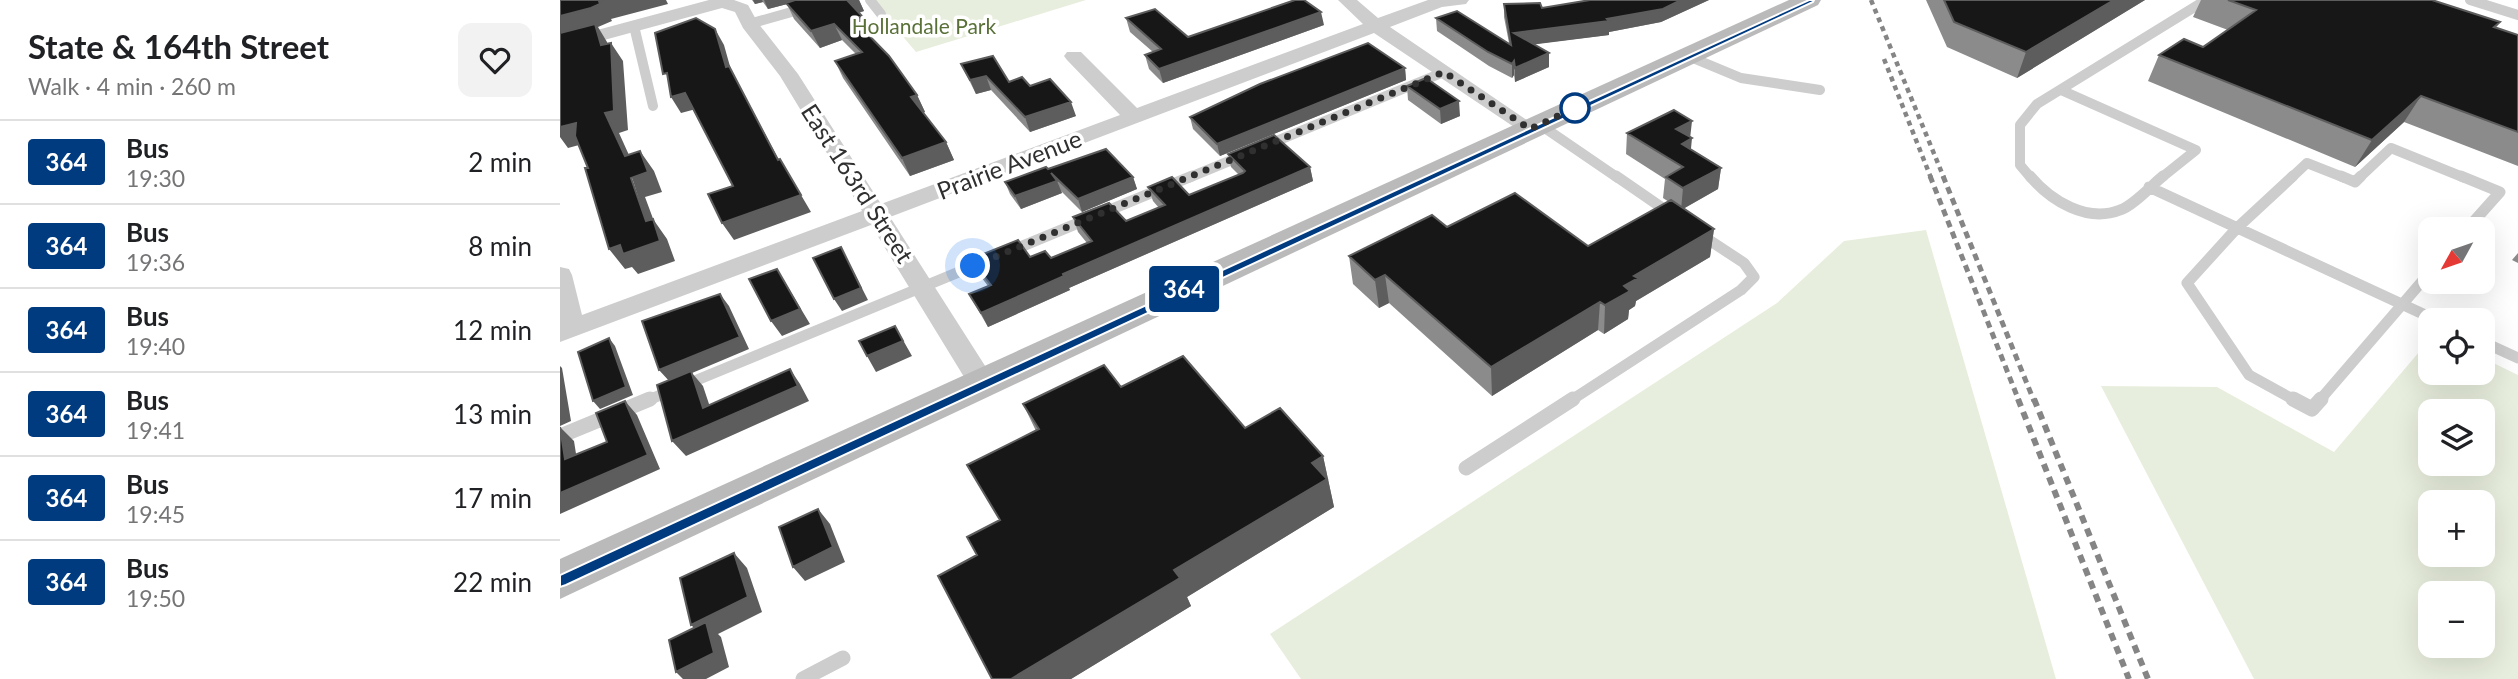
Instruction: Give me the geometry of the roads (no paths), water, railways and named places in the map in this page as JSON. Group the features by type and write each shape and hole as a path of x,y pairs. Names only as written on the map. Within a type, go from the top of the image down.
{"street":[{"path":"1347,0 1376,26 1444,72 1534,127"},
{"name":"Prairie Avenue","path":"566,330 1439,2 1460,0"},
{"path":"560,580 1809,0"},
{"name":"East 163rd Street","path":"719,1 742,9 749,24 788,74 924,286 982,383"},
{"path":"560,46 719,1"},
{"path":"1074,56 1134,117"},
{"path":"560,275 566,330"}],"lane":[{"path":"749,24 834,0"},
{"path":"870,0 881,14"},
{"path":"2061,90 2196,150 2121,210 2084,214 2042,191 2020,165 2020,125 2037,104 2206,0"},
{"path":"2470,0 2518,15"},
{"path":"635,26 653,106"},
{"path":"1688,56 1741,78 1820,90"},
{"path":"560,436 1444,72"},
{"path":"1466,468 1730,297 1754,277 1744,263 1534,127"},
{"path":"2418,286 2312,409 2249,375 2187,283 2237,228 2307,163 2355,182 2391,148 2500,192 2478,217"},
{"path":"2149,187 2418,312"},
{"path":"2495,347 2518,358"},
{"path":"803,679 843,658"}],"railway":[{"path":"1871,0 1944,178"},
{"path":"1884,59 1931,178"},
{"path":"1930,176 2019,401"},
{"path":"1943,176 2034,401"},
{"path":"2018,399 2129,679"},
{"path":"2034,399 2148,679"}],"park label":[{"name":"Hollandale Park","path":"924,25"}]}
